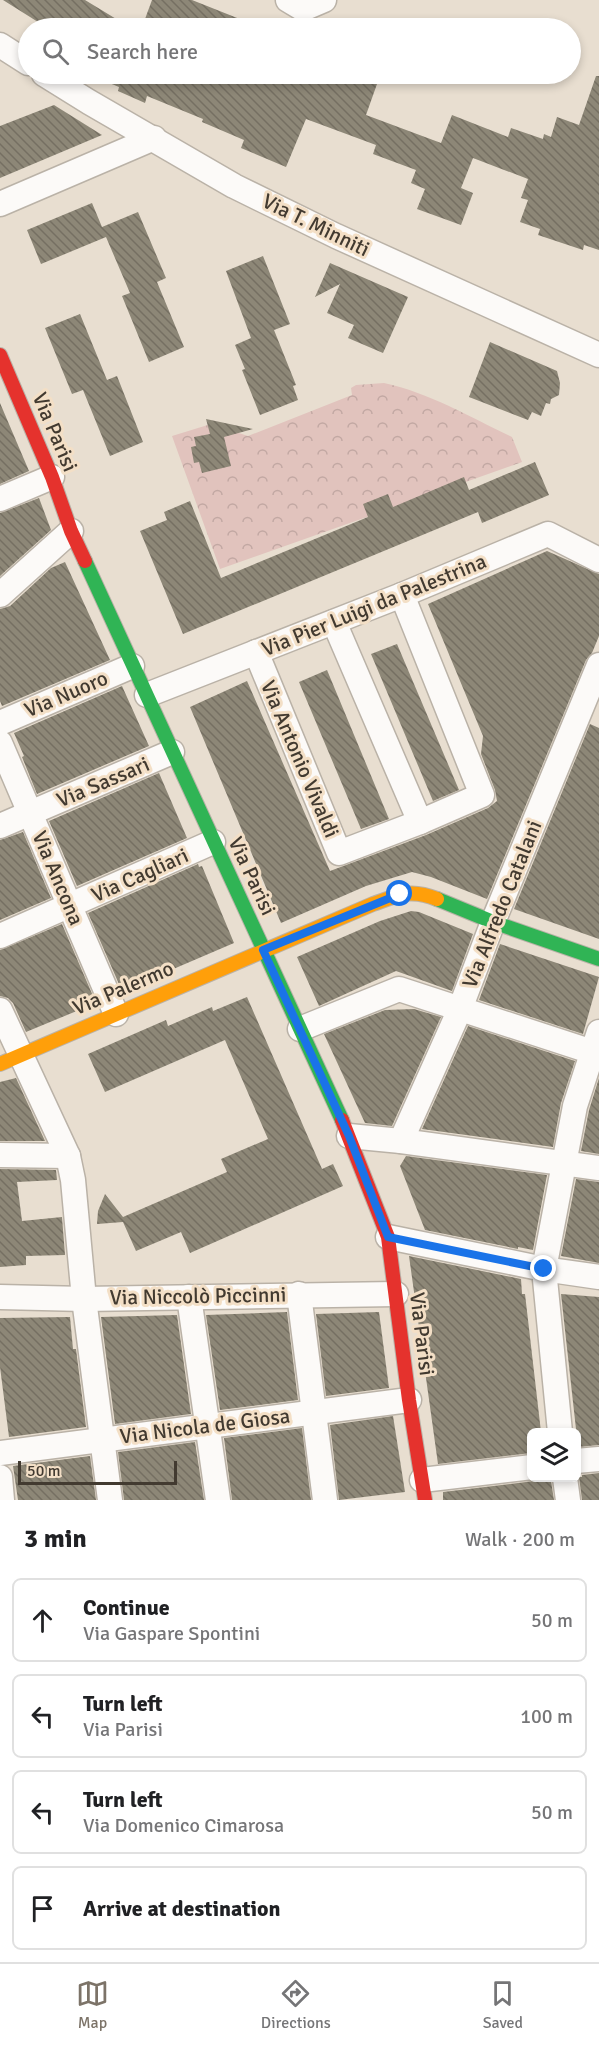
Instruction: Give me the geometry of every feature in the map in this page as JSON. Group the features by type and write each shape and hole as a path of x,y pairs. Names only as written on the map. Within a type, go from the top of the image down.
{"street":[{"path":"288,0 303,9 324,0"},
{"path":"0,45 18,57"},
{"name":"Via T. Minniti","path":"60,84 234,186 336,236 599,355"},
{"path":"0,204 154,138"},
{"name":"Via Parisi","path":"0,355 52,477 71,531 349,1136 388,1237 409,1400 424,1490"},
{"path":"0,499 52,477"},
{"path":"0,595 71,531"},
{"name":"Via Pier Luigi da Palestrina","path":"147,695 402,595 548,534 599,560"},
{"path":"334,622 420,822 482,795 402,595"},
{"name":"Via Antonio Vivaldi","path":"256,652 339,852 420,822"},
{"name":"Via Alfredo Catalani","path":"401,1141 460,1009 493,922 592,706 599,665"},
{"name":"Via Nuoro","path":"0,723 132,666"},
{"name":"Via Ancona","path":"0,742 116,1014"},
{"name":"Via Sassari","path":"0,826 172,752"},
{"name":"Via Cagliari","path":"0,936 213,842"},
{"name":"Via Palermo","path":"10,1059 373,904 411,892 428,895 493,922 599,959"},
{"path":"300,1029 399,988 460,1009 597,1046 574,1106 544,1269 560,1428"},
{"path":"0,1010 10,1059 68,1156 73,1180 84,1299 110,1500"},
{"path":"349,1136 599,1168"},
{"path":"0,1155 68,1156"},
{"path":"388,1237 544,1269 599,1277"},
{"path":"299,1294 325,1500"},
{"name":"Via Niccolò Piccinni","path":"0,1297 84,1299 396,1294"},
{"path":"189,1297 218,1500"},
{"name":"Via Nicola de Giosa","path":"0,1453 409,1400"},
{"path":"581,1461 599,1459"},
{"path":"424,1490 527,1468"},
{"path":"0,1477 3,1500"},
{"path":"566,1482 568,1500"}],"green space":[{"path":"384,383 434,399 512,437 522,462 220,569 172,436 211,424 248,436 352,395 351,388 356,385"}],"building":[{"path":"3,0 85,0 115,18 32,18"},
{"path":"152,0 192,0 237,18 145,18"},
{"path":"596,76 599,76 599,250 584,245 583,250 538,235 540,229 520,222 528,200 521,198 528,179 473,158 461,188 473,193 461,225 417,209 425,189 411,183 416,170 373,154 376,145 306,119 286,167 241,148 244,140 202,122 203,119 147,96 145,103 118,91 119,87 112,84 377,84 366,115 441,143 452,115 508,137 511,128 543,139 544,134 551,137 557,117 579,125"},
{"path":"54,105 102,135 0,178 0,126"},
{"path":"92,203 102,227 138,212 166,278 157,282 184,347 149,362 122,296 130,293 106,237 41,264 27,230"},
{"path":"263,256 290,324 274,330 296,385 293,386 298,400 260,415 242,370 245,369 235,345 251,338 226,271"},
{"path":"330,263 408,297 383,353 348,338 354,325 327,313 340,284 315,297"},
{"path":"80,314 107,380 117,376 143,442 110,456 83,390 72,394 45,328"},
{"path":"490,342 557,371 560,383 559,395 551,399 550,404 546,403 541,416 532,412 528,420 469,397"},
{"path":"0,403 29,471 0,484"},
{"path":"206,419 253,429 224,437 231,466 202,473 199,462 194,463 191,447 196,446 194,437 210,434"},
{"path":"535,462 549,495 482,523 478,512 183,634 140,531 167,520 164,512 190,501 221,578 368,517 363,504 388,494 393,507 464,477 469,490"},
{"path":"39,498 51,530 0,576 0,513"},
{"path":"547,551 599,574 599,636 592,653 586,660 487,899 412,872 366,886 281,923 190,707 247,681 330,871 426,835 488,808 497,801 481,754 483,736 428,604"},
{"path":"65,562 110,660 2,706 0,701 0,609 10,606 51,568"},
{"path":"397,644 459,790 433,801 371,654"},
{"path":"327,670 389,819 361,829 299,682"},
{"path":"122,686 149,746 37,794 14,733"},
{"path":"590,724 599,728 599,939 514,909"},
{"path":"159,773 187,838 77,886 49,821"},
{"path":"23,832 51,898 0,920 0,840"},
{"path":"198,864 199,867 202,866 234,943 122,991 88,913"},
{"path":"411,911 419,912 473,934 452,991 396,971 319,1006 297,957 380,921"},
{"path":"62,924 96,1003 26,1032 13,1003 8,998 0,996 0,950"},
{"path":"500,944 599,977 583,1034 479,1000"},
{"path":"247,997 322,1169 333,1164 343,1186 190,1253 181,1232 136,1251 123,1222 97,1224 98,1211 105,1194 123,1217 227,1172 221,1159 268,1139 225,1040 105,1092 88,1054 166,1020 168,1026 212,1007 213,1011"},
{"path":"414,1009 441,1017 392,1126 365,1123 324,1034 385,1010"},
{"path":"468,1026 575,1061 561,1103 553,1147 422,1129"},
{"path":"16,1078 45,1141 0,1141 0,1082"},
{"path":"599,1078 599,1154 581,1151 589,1110"},
{"path":"406,1156 547,1175 533,1250 425,1230 400,1166"},
{"path":"0,1169 56,1170 57,1180 17,1182 22,1221 62,1217 65,1255 26,1256 26,1265 0,1267"},
{"path":"576,1179 599,1182 599,1263 561,1256"},
{"path":"409,1256 521,1279 522,1294 525,1294 541,1428 527,1428 527,1453 438,1464"},
{"path":"561,1294 599,1297 599,1445 581,1447 581,1428 576,1428"},
{"path":"287,1312 298,1400 220,1410 206,1315"},
{"path":"379,1312 389,1388 326,1396 316,1314"},
{"path":"177,1315 191,1414 115,1424 101,1317"},
{"path":"70,1317 86,1427 9,1437 0,1367 0,1318"},
{"path":"393,1416 405,1492 339,1500 330,1425"},
{"path":"302,1428 311,1500 232,1500 224,1438"},
{"path":"195,1442 204,1500 124,1500 118,1452"},
{"path":"90,1456 96,1500 18,1500 13,1466"},
{"path":"599,1473 599,1500 582,1500 580,1482 582,1475"},
{"path":"527,1482 551,1482 554,1500 443,1500 443,1492"}],"traffic: fast":[{"path":"85,561 342,1120"},
{"path":"437,899 493,922 599,959"}],"traffic: slow":[{"path":"0,1064 373,904 412,893 437,899"}],"traffic: jam":[{"path":"0,355 85,561"},
{"path":"342,1120 388,1237 409,1400 425,1500"}],"route":[{"path":"400,894 263,950 349,1136 388,1237 544,1269"}]}
